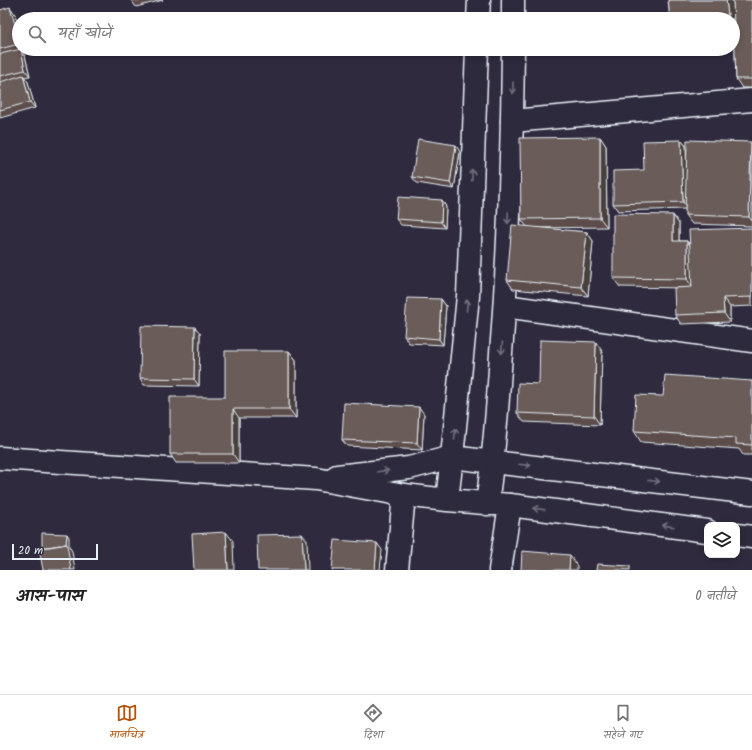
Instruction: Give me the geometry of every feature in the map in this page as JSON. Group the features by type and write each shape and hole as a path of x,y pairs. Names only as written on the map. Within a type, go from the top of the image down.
{"street":[{"path":"478,12 479,0"},
{"path":"513,0 513,12"},
{"path":"447,500 468,296 477,56"},
{"path":"487,504 493,461 505,306 513,56"},
{"path":"512,121 752,100"},
{"path":"505,306 752,341"},
{"path":"316,478 409,468 452,456 752,493"},
{"path":"0,458 316,478 404,495 510,505 704,531"},
{"path":"397,570 404,495"},
{"path":"500,570 510,505"},
{"path":"740,535 752,537"}],"building":[{"path":"668,0 726,0 728,12 669,12"},
{"path":"733,0 752,0 752,79 736,79 735,56 740,56 740,12 733,12"},
{"path":"10,7 12,14 12,46 0,49 0,10"},
{"path":"12,51 12,56 22,56 25,70 0,76 0,54"},
{"path":"23,75 30,102 0,110 0,82"},
{"path":"600,137 600,218 521,219 520,138"},
{"path":"418,139 456,145 450,183 412,177"},
{"path":"681,140 683,202 613,204 613,171 644,170 643,141"},
{"path":"687,140 751,142 749,217 685,215"},
{"path":"398,197 442,200 441,222 396,219"},
{"path":"613,214 673,215 673,241 687,241 687,279 613,278"},
{"path":"512,225 587,232 581,287 507,280"},
{"path":"752,228 752,297 723,298 724,313 675,315 674,288 692,287 689,230"},
{"path":"407,298 441,299 439,339 404,336"},
{"path":"141,326 195,327 194,379 140,378"},
{"path":"540,340 596,342 594,416 517,413 518,383 539,384"},
{"path":"225,351 289,351 289,409 233,409 233,454 170,454 170,397 225,397"},
{"path":"665,375 752,381 752,445 736,444 736,438 634,431 636,395 663,396"},
{"path":"344,403 419,407 417,443 342,440"},
{"path":"226,532 228,570 194,570 192,534"},
{"path":"42,533 67,534 66,544 42,547"},
{"path":"302,534 304,570 258,570 257,535"},
{"path":"335,540 377,543 375,570 332,570"},
{"path":"67,544 71,570 43,570 39,548"},
{"path":"522,551 570,555 569,570 521,570"},
{"path":"597,564 630,566 630,570 596,570"}]}
